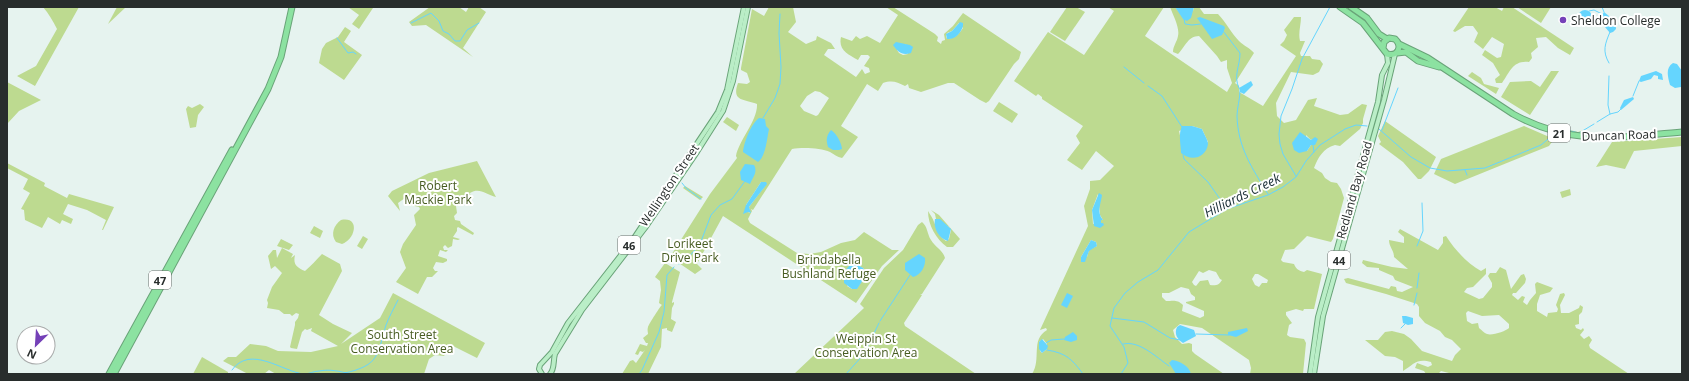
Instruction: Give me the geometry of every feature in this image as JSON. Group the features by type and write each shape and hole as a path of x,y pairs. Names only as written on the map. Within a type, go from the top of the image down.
{"highway":[{"name":"47","path":"114,374 268,89 281,57 292,7"},
{"path":"1340,7 1363,23 1387,54"},
{"name":"21","path":"1351,7 1367,18 1378,34 1387,39 1395,39 1399,44"},
{"path":"1383,48 1383,44 1387,39"},
{"path":"1396,53 1399,49 1399,44"},
{"name":"Duncan Road","path":"1399,44 1428,58 1452,74"},
{"name":"Duncan Road","path":"1396,53 1403,51 1418,61 1444,69 1522,119 1558,133 1580,137 1599,138 1682,132"},
{"name":"21","path":"1387,54 1396,53"},
{"name":"47","path":"109,374 208,192 249,124"}],"main road":[{"name":"46","path":"712,126 727,90 744,7"},
{"name":"46","path":"712,126 723,111 730,93 748,7"},
{"name":"Redland Bay Road","path":"1310,374 1316,328 1384,100 1396,53"},
{"name":"Redland Bay Road","path":"1314,374 1326,295 1378,102 1382,75 1388,63 1387,54"},
{"name":"Wellington Street","path":"540,373 539,367 552,352 578,308 632,241 712,126"},
{"name":"Wellington Street","path":"550,374 553,370 556,354 575,319 635,242 712,126"},
{"path":"544,362 549,362 553,366"}],"green space":[{"path":"43,7 79,7 35,86 17,76 36,66 57,29"},
{"path":"117,7 126,7 108,24"},
{"path":"348,7 373,8 359,29 352,24 359,15"},
{"path":"430,7 459,7 466,12 469,7 479,7 486,12 463,48 473,57 426,25 412,26 409,22"},
{"path":"769,7 793,7 796,22 788,32 806,44 816,40 817,36 831,43 835,49 828,49 824,55 856,77 862,69 865,74 870,72 869,68 864,66 870,57 868,55 861,55 858,60 847,54 842,48 840,41 841,37 852,41 856,36 860,39 867,36 880,43 898,15 886,7 893,7 935,34 938,37 937,41 941,44 942,41 945,40 944,34 953,26 963,13 1021,52 1019,59 989,101 986,103 954,83 948,83 921,92 909,88 908,84 905,86 894,82 883,83 878,91 867,84 841,126 858,137 843,157 840,158 830,152 817,149 792,149 753,210 751,209 752,211 748,219 750,223 797,253 809,254 821,252 841,243 855,240 864,232 892,250 899,250 882,266 856,303 723,216 697,264 702,269 695,274 670,257 710,194 737,158 736,156 741,143 755,117 757,104 740,99 736,94 736,89 738,83 747,84 750,82 747,73 741,70 741,68 752,9 764,16","holes":["959,23 963,28 956,36 947,39 947,33 952,31","899,44 906,44 908,54 903,55 897,50","815,91 820,92 829,98 816,116 804,111 800,106 807,96","761,182 763,182 765,186 749,207 750,213 748,212 746,205","856,264 863,268 867,274 857,288 852,289 847,286"]},
{"path":"1067,7 1076,7 1085,12 1065,41 1050,32"},
{"path":"1108,7 1164,7 1145,36 1227,92 1232,83 1227,68 1227,60 1221,62 1199,36 1195,36 1189,40 1178,54 1173,52 1178,29 1170,7 1175,7 1179,12 1193,11 1194,7 1199,7 1204,14 1218,14 1224,20 1233,35 1254,53 1235,83 1239,86 1239,92 1263,106 1296,56 1280,45 1287,35 1284,30 1294,17 1301,17 1299,38 1300,41 1305,41 1300,53 1301,56 1310,56 1312,59 1320,60 1323,64 1319,72 1313,75 1291,72 1276,103 1277,116 1284,123 1296,120 1308,100 1317,98 1314,106 1340,115 1348,114 1362,104 1367,105 1360,129 1340,146 1335,145 1327,148 1319,157 1314,168 1322,173 1325,178 1331,182 1337,183 1344,198 1333,239 1331,242 1307,236 1294,249 1285,250 1281,260 1283,262 1294,264 1301,271 1304,272 1307,270 1322,274 1314,309 1304,309 1303,311 1296,309 1286,312 1286,315 1292,323 1289,325 1287,335 1290,337 1304,339 1306,343 1303,374 1250,374 1251,368 1249,360 1202,328 1180,324 1173,330 1175,337 1182,344 1192,344 1192,351 1195,354 1224,374 1032,374 1036,362 1037,344 1042,334 1047,330 1046,328 1040,330 1088,226 1084,206 1090,189 1090,181 1100,180 1114,166 1096,151 1082,170 1067,160 1080,143 1076,136 1083,126 1042,99 1042,97 1038,94 1036,96 1014,81 1048,32 1084,55 1114,11","holes":["1192,126 1202,129 1208,142 1181,153 1179,131","1306,135 1311,140 1313,139 1315,145 1311,145 1307,151","1098,194 1100,215 1103,220 1101,220 1101,223 1093,224 1092,210","1091,240 1096,242 1097,246 1089,250 1087,257 1081,257","1209,270 1216,272 1222,280 1217,285 1210,285 1208,280 1200,281 1196,286 1192,282 1199,271 1203,273","1255,274 1258,274 1268,280 1267,283 1262,283 1259,287 1255,285 1252,279","1181,287 1189,289 1191,294 1195,297 1195,300 1186,303 1204,311 1204,316 1200,318 1182,311 1183,305 1181,303 1177,301 1166,301 1162,297 1162,293 1169,293","1043,339 1047,344 1047,349 1042,353 1040,351 1039,342"]},
{"path":"1469,7 1495,7 1502,11 1504,7 1512,7 1574,48 1570,55 1558,48 1546,37 1536,38 1538,47 1531,53 1532,58 1529,62 1519,63 1512,68 1502,83 1496,83 1495,79 1500,75 1493,63 1482,55 1485,50 1497,58 1501,57 1504,44 1492,37 1483,49 1474,42 1478,33 1473,26 1465,26 1455,32 1453,31"},
{"path":"1517,7 1551,7 1541,23"},
{"path":"345,27 351,31 344,42 362,55 344,80 319,63 322,49 326,43 338,37"},
{"path":"1551,71 1559,71 1530,115 1501,97 1510,82 1531,81 1540,87"},
{"path":"1472,72 1481,78 1484,84 1499,88 1496,94 1468,76"},
{"path":"7,82 41,100 19,111 7,124"},
{"path":"999,102 1018,114 1012,123 993,111"},
{"path":"200,104 204,107 198,115 196,127 190,128 186,109 188,106 192,108"},
{"path":"727,117 739,125 736,131 723,122"},
{"path":"1385,121 1436,157 1429,171 1421,179 1418,179 1403,162 1379,144 1381,142 1378,136"},
{"path":"1524,126 1554,139 1549,146 1455,184 1434,174 1441,159"},
{"path":"1558,127 1578,132 1583,130 1593,134 1593,136 1556,129"},
{"path":"1682,137 1682,146 1634,151 1625,169 1606,165 1596,167 1612,142"},
{"name":"Robert Mackie Park","path":"477,161 496,197 480,191 474,191 470,193 471,199 456,206 457,213 454,216 455,220 460,221 461,224 474,233 473,235 458,227 457,228 457,231 453,237 460,239 453,239 452,246 448,248 445,245 443,247 444,250 448,250 446,252 440,250 438,256 447,259 447,261 443,263 436,262 433,268 435,271 438,271 432,277 427,277 418,294 396,282 406,268 400,252 403,244 416,225 414,215 420,209 419,207 410,205 411,202 405,198 398,203 400,211 388,196 392,191 429,173"},
{"path":"7,163 45,183 44,186 67,198 69,194 114,207 103,230 106,220 87,210 68,204 63,214 73,219 71,224 62,220 60,224 48,217 42,228 25,220 24,210 21,209 30,193 23,189 28,179 7,168"},
{"path":"685,186 703,197 700,200 683,188"},
{"path":"1570,189 1571,195 1562,198 1560,192"},
{"path":"931,210 939,215 960,239 953,247 947,247 939,240 933,231 929,221 928,211 940,235 946,241 949,239 951,230 949,227 936,219 935,214"},
{"path":"341,220 351,221 354,229 350,238 342,244 336,242 333,236 336,224"},
{"name":"Weippin St Conservation Area","path":"922,222 931,240 943,253 945,258 922,294 920,294 922,295 904,323 905,326 976,374 794,374 864,308 860,304 884,268 903,250 918,225"},
{"path":"314,226 323,231 320,238 310,233"},
{"path":"1400,229 1438,250 1443,243 1443,237 1446,236 1457,251 1471,264 1481,271 1486,268 1486,274 1473,287 1467,288 1464,292 1479,299 1483,298 1492,287 1492,283 1488,276 1490,273 1496,273 1500,267 1506,270 1511,289 1521,275 1524,274 1526,279 1525,283 1516,293 1513,293 1512,295 1518,300 1522,296 1525,297 1523,302 1527,305 1536,293 1535,284 1537,282 1553,288 1550,292 1540,295 1537,304 1537,311 1547,317 1548,313 1557,312 1558,309 1556,305 1560,294 1564,293 1565,295 1560,305 1561,313 1569,313 1579,308 1580,305 1583,307 1582,312 1579,315 1579,324 1575,325 1576,328 1581,330 1583,328 1584,330 1580,335 1584,339 1589,336 1592,340 1589,345 1590,348 1629,374 1453,374 1441,371 1438,374 1426,374 1424,371 1415,368 1417,363 1428,367 1432,365 1431,362 1426,361 1416,362 1403,371 1403,361 1395,357 1385,356 1365,340 1378,340 1385,332 1392,331 1404,334 1422,351 1452,361 1461,349 1452,340 1445,337 1440,331 1425,323 1419,316 1419,307 1417,304 1346,283 1344,279 1348,278 1389,289 1391,286 1396,287 1397,291 1402,292 1413,287 1395,280 1393,276 1379,270 1379,268 1367,267 1362,263 1363,260 1408,269 1394,257 1390,245 1389,240 1404,243 1404,237 1398,232","holes":["1468,311 1482,316 1499,315 1509,324 1509,328 1499,333 1487,334 1479,328 1478,323 1472,324 1467,321 1466,313"]},
{"path":"363,236 368,239 362,249 357,246"},
{"path":"281,239 293,245 289,250 277,246"},
{"name":"South Street Conservation Area","path":"282,248 293,254 291,258 295,255 294,261 296,265 305,271 322,254 340,264 342,271 319,315 352,333 341,344 380,318 393,293 485,343 477,358 451,345 444,356 435,355 429,359 424,374 276,374 269,370 264,374 248,374 223,361 228,357 236,357 250,344 266,346 278,351 311,352 338,346 311,331 312,328 307,330 305,329 302,332 297,349 291,348 295,322 299,314 296,313 292,316 290,314 284,314 279,310 267,308 267,300 272,287 282,273 275,266 271,269 268,256 273,250 276,250 277,258"},
{"path":"665,263 680,272 672,302 674,302 674,304 671,319 676,322 672,332 667,330 667,328 662,329 661,347 648,374 622,374 630,361 633,360 636,363 645,350 643,352 640,351 638,355 635,354 640,344 647,346 648,343 646,343 643,338 648,334 649,325 662,305 659,303 661,290 660,281 655,277"},
{"path":"202,357 228,372 228,374 193,374"}],"water":[{"path":"1175,7 1194,7 1191,18 1187,21 1183,19"},
{"path":"1582,10 1588,10 1592,14 1592,20 1588,24 1582,24 1578,20 1578,14"},
{"path":"1604,12 1609,16 1615,17 1616,29 1613,32 1610,33 1605,27 1601,17"},
{"path":"1200,17 1224,26 1225,28 1222,35 1212,39 1197,18"},
{"path":"960,22 963,23 961,31 955,37 947,39 946,34 952,31"},
{"path":"896,42 913,47 911,53 903,54 893,45"},
{"path":"1673,63 1677,64 1682,71 1681,87 1675,88 1670,85 1668,70 1670,65"},
{"path":"1656,71 1662,74 1663,80 1658,79 1658,76 1654,75 1651,79 1641,82 1639,81 1641,76"},
{"path":"1251,81 1253,85 1244,94 1240,92 1239,88"},
{"path":"1633,97 1634,99 1621,110 1620,108 1624,100"},
{"path":"759,118 765,119 766,126 769,129 763,156 758,162 743,152 748,134 753,124"},
{"path":"1182,126 1192,126 1202,129 1208,144 1204,153 1198,157 1193,158 1185,156 1181,153 1180,136"},
{"path":"831,130 838,138 842,149 833,150 828,147 827,138"},
{"path":"1300,132 1311,140 1315,137 1318,139 1315,145 1311,145 1307,151 1299,153 1294,150 1292,143"},
{"path":"745,164 754,165 755,168 755,174 750,184 741,180 740,172"},
{"path":"761,182 766,182 767,184 749,207 751,213 748,212 743,214 746,205"},
{"path":"1099,193 1102,195 1099,211 1103,220 1101,220 1101,223 1104,225 1100,228 1094,226 1092,210"},
{"path":"935,219 940,219 951,229 948,241 939,236 937,233"},
{"path":"1091,240 1096,242 1097,246 1089,251 1085,262 1081,262 1081,257"},
{"path":"919,254 925,258 925,264 921,272 913,277 905,270 905,263"},
{"path":"856,264 863,268 867,274 857,289 852,289 844,283 844,272 849,266"},
{"path":"1067,293 1073,296 1067,308 1061,305"},
{"path":"1402,316 1413,318 1413,324 1408,325 1403,323"},
{"path":"1180,325 1194,330 1196,336 1183,343 1179,340 1176,334 1177,327"},
{"path":"1247,328 1248,331 1236,337 1228,335 1228,332"},
{"path":"1073,332 1077,336 1077,340 1071,342 1064,340 1065,337"},
{"path":"1042,339 1048,346 1042,353 1039,349 1039,342"},
{"path":"1172,360 1184,364 1191,374 1176,374 1169,363"}],"waterway":[{"path":"1296,176 1283,154 1280,144 1279,134 1281,116 1302,59 1330,7"},
{"name":"Hilliards Creek","path":"1602,7 1604,12"},
{"path":"1589,11 1594,10 1604,15"},
{"path":"411,23 431,13 439,21 443,31 449,34 455,41 460,41 467,30 479,23"},
{"path":"763,118 775,98 780,84 780,14"},
{"path":"1184,19 1185,24 1201,24"},
{"path":"1223,31 1240,53 1237,75 1237,84 1239,88"},
{"name":"Hilliards Creek","path":"1609,63 1605,48 1610,32"},
{"path":"337,38 348,53 353,52 356,54"},
{"path":"1124,67 1144,83"},
{"name":"Hilliards Creek","path":"1609,76 1608,105 1610,114"},
{"name":"Hilliards Creek","path":"1633,96 1639,81"},
{"path":"1148,86 1162,96 1182,127"},
{"path":"1382,130 1398,88"},
{"path":"1240,91 1237,116 1240,138 1247,157 1268,194"},
{"name":"Hilliards Creek","path":"1597,122 1610,114 1618,112 1621,109"},
{"name":"Hilliards Creek","path":"1556,130 1558,128 1579,133 1594,124"},
{"name":"Hilliards Creek","path":"1121,374 1128,363 1124,347 1110,326 1114,308 1125,293 1138,282 1158,270 1189,232 1227,209 1268,195 1283,187 1296,177 1306,161 1320,145 1345,129 1356,125 1367,126"},
{"name":"Hilliards Creek","path":"1379,129 1411,157 1430,168 1447,171 1485,168 1541,145 1554,134"},
{"name":"Hilliards Creek","path":"1313,145 1314,152"},
{"path":"1183,155 1184,159 1208,182 1227,209"},
{"name":"Hilliards Creek","path":"1465,170 1467,175"},
{"name":"Hilliards Creek","path":"679,264 688,258 700,244 711,215 720,205 732,199 745,181"},
{"path":"682,183 686,188 701,199"},
{"path":"1417,246 1423,231 1422,203"},
{"name":"Hilliards Creek","path":"639,374 659,332 664,312 667,275 674,267"},
{"path":"1417,288 1419,273"},
{"name":"Hilliards Creek","path":"880,321 910,275"},
{"path":"1414,305 1417,293"},
{"path":"345,373 365,366 375,357 381,344 386,325 398,300"},
{"path":"1112,318 1144,322 1170,338 1180,340"},
{"name":"Hilliards Creek","path":"846,374 864,354 879,323"},
{"path":"1401,328 1405,324"},
{"path":"1196,334 1229,335"},
{"path":"1046,343 1051,340 1064,339"},
{"path":"1123,344 1135,344 1153,354 1169,366"},
{"path":"1047,350 1064,355 1075,364 1083,374"},
{"path":"232,370 239,363 248,359 257,359 304,374 327,370 350,374"}],"place":[{"name":"Sheldon College","path":"1563,20"}],"park label":[{"name":"Lorikeet Drive Park","path":"690,250"},
{"name":"Brindabella Bushland Refuge","path":"829,266"}]}
